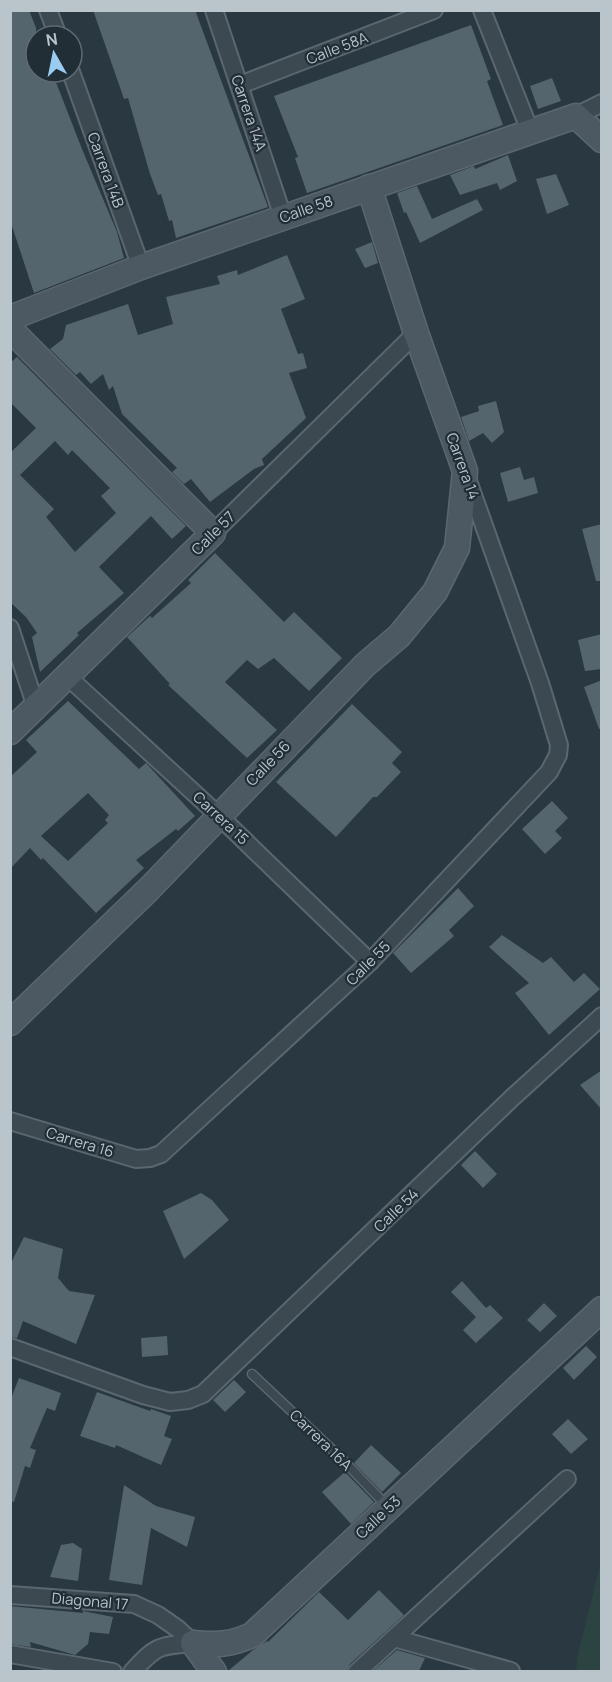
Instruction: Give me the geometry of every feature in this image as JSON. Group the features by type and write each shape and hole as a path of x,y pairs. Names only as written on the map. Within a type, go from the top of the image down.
{"street":[{"name":"Carrera 14A","path":"213,10 283,217"},
{"name":"Calle 58A","path":"240,85 434,10"},
{"path":"482,10 530,131"},
{"name":"Carrera 14B","path":"74,84 141,267"},
{"name":"Calle 58","path":"10,318 141,267 576,116 602,103"},
{"path":"576,116 602,140"},
{"name":"Carrera 14","path":"369,187 416,333 540,683 559,745"},
{"path":"10,328 213,533"},
{"name":"Calle 57","path":"10,732 416,333"},
{"name":"Calle 56","path":"10,1023 147,891 365,664 399,636 435,592 457,548 465,471"},
{"path":"10,628 36,707"},
{"name":"Carrera 15","path":"68,677 218,815 370,962"},
{"name":"Calle 55","path":"150,1158 161,1154 370,962 549,772 558,755 559,745"},
{"name":"Calle 54","path":"10,1347 143,1395 170,1402 188,1400 203,1394 504,1105 602,1016"},
{"name":"Carrera 16","path":"10,1121 136,1159 150,1158"},
{"name":"Calle 53","path":"132,1671 151,1651 163,1646 234,1643 252,1635 602,1309"},
{"path":"357,1671 567,1479"},
{"name":"Diagonal 17","path":"10,1595 134,1604 158,1615 178,1629 193,1643 214,1671"},
{"path":"394,1638 511,1671"},
{"path":"10,1654 113,1671"}],"lane":[{"name":"Carrera 16A","path":"252,1374 341,1458 388,1507"}],"green space":[{"path":"601,1562 601,1671 576,1671 578,1654"}],"building":[{"path":"10,10 29,10 34,24 24,24 24,84 57,84 117,232 124,258 34,293 10,220"},
{"path":"93,10 195,10 268,207 176,238 172,220 169,221 161,194 158,195 150,174 128,98 124,99"},
{"path":"471,25 491,79 487,81 503,125 307,193 295,158 298,157 274,96"},
{"path":"552,78 561,101 538,109 530,86"},
{"path":"508,155 517,181 500,190 497,183 460,195 450,175 474,166 475,169"},
{"path":"556,174 569,205 547,214 536,179"},
{"path":"417,186 432,219 477,199 483,210 420,243 406,212 404,213 397,193"},
{"path":"372,242 378,263 365,268 355,249"},
{"path":"287,255 305,299 281,309 298,354 303,353 307,368 289,373 306,418 262,459 264,465 254,469 210,502 191,479 184,484 172,472 177,468 122,414 113,386 109,390 103,374 91,384 80,372 76,375 50,349 63,339 66,325 128,304 138,335 173,324 166,297 220,284 217,276 237,270 238,275"},
{"path":"17,357 186,526 172,539 151,516 99,567 124,593 77,633 79,635 40,672 32,637 37,633 26,617 10,602 10,453 36,428 10,402 10,363","holes":["55,441 68,455 72,450 110,488 101,496 116,513 75,552 46,517 54,509 20,475"]},
{"path":"496,401 504,432 492,443 483,433 469,441 461,417 479,411 478,406"},
{"path":"520,467 524,480 534,477 538,493 508,502 500,473"},
{"path":"602,524 602,581 596,581 582,529"},
{"path":"215,553 284,622 294,612 342,658 309,691 274,658 258,669 247,660 225,682 277,730 247,758 168,685 170,684 127,637 191,583 188,580"},
{"path":"602,634 602,669 585,671 578,640"},
{"path":"602,680 602,728 599,729 584,687"},
{"path":"68,701 139,769 146,763 195,816 178,831 176,829 136,860 144,868 96,913 43,858 41,860 30,848 10,869 10,777 37,752 26,740","holes":["88,793 109,815 105,820 108,823 68,861 41,836"]},
{"path":"352,704 402,752 392,763 401,772 377,797 373,797 336,837 276,782"},
{"path":"552,801 568,818 555,831 562,838 545,854 522,829"},
{"path":"458,888 474,906 449,930 454,936 411,973 393,953"},
{"path":"502,935 543,963 551,957 574,982 584,973 600,989 549,1035 515,993 529,983 489,947"},
{"path":"602,1070 602,1110 580,1085"},
{"path":"475,1151 497,1174 483,1188 461,1165"},
{"path":"201,1193 212,1200 229,1220 184,1259 163,1211"},
{"path":"24,1237 63,1249 58,1278 69,1291 95,1295 76,1344 23,1321 17,1338 10,1337 10,1265"},
{"path":"462,1281 486,1308 490,1305 503,1318 476,1343 463,1330 476,1317 451,1292"},
{"path":"544,1303 557,1316 540,1332 527,1320"},
{"path":"167,1336 168,1355 142,1357 141,1338"},
{"path":"586,1346 597,1357 574,1380 563,1368"},
{"path":"19,1378 61,1393 55,1411 47,1408 30,1448 36,1450 30,1468 25,1466 14,1502 10,1501 10,1401"},
{"path":"234,1380 246,1392 225,1412 213,1400"},
{"path":"97,1392 171,1416 164,1436 172,1439 161,1465 116,1445 115,1448 80,1436"},
{"path":"568,1419 588,1439 571,1454 552,1434"},
{"path":"371,1445 401,1473 382,1492 354,1463"},
{"path":"345,1472 374,1502 351,1524 322,1492"},
{"path":"124,1485 156,1506 195,1517 187,1547 151,1528 142,1585 109,1580"},
{"path":"73,1543 82,1549 78,1581 50,1577 61,1545"},
{"path":"379,1590 404,1615 350,1664 347,1671 228,1671 253,1650 268,1642 319,1592 348,1620"},
{"path":"10,1606 83,1613 83,1611 113,1617 109,1634 90,1632 88,1644 75,1655 30,1642 31,1647 10,1644"},
{"path":"397,1650 425,1658 419,1671 373,1671"}]}
